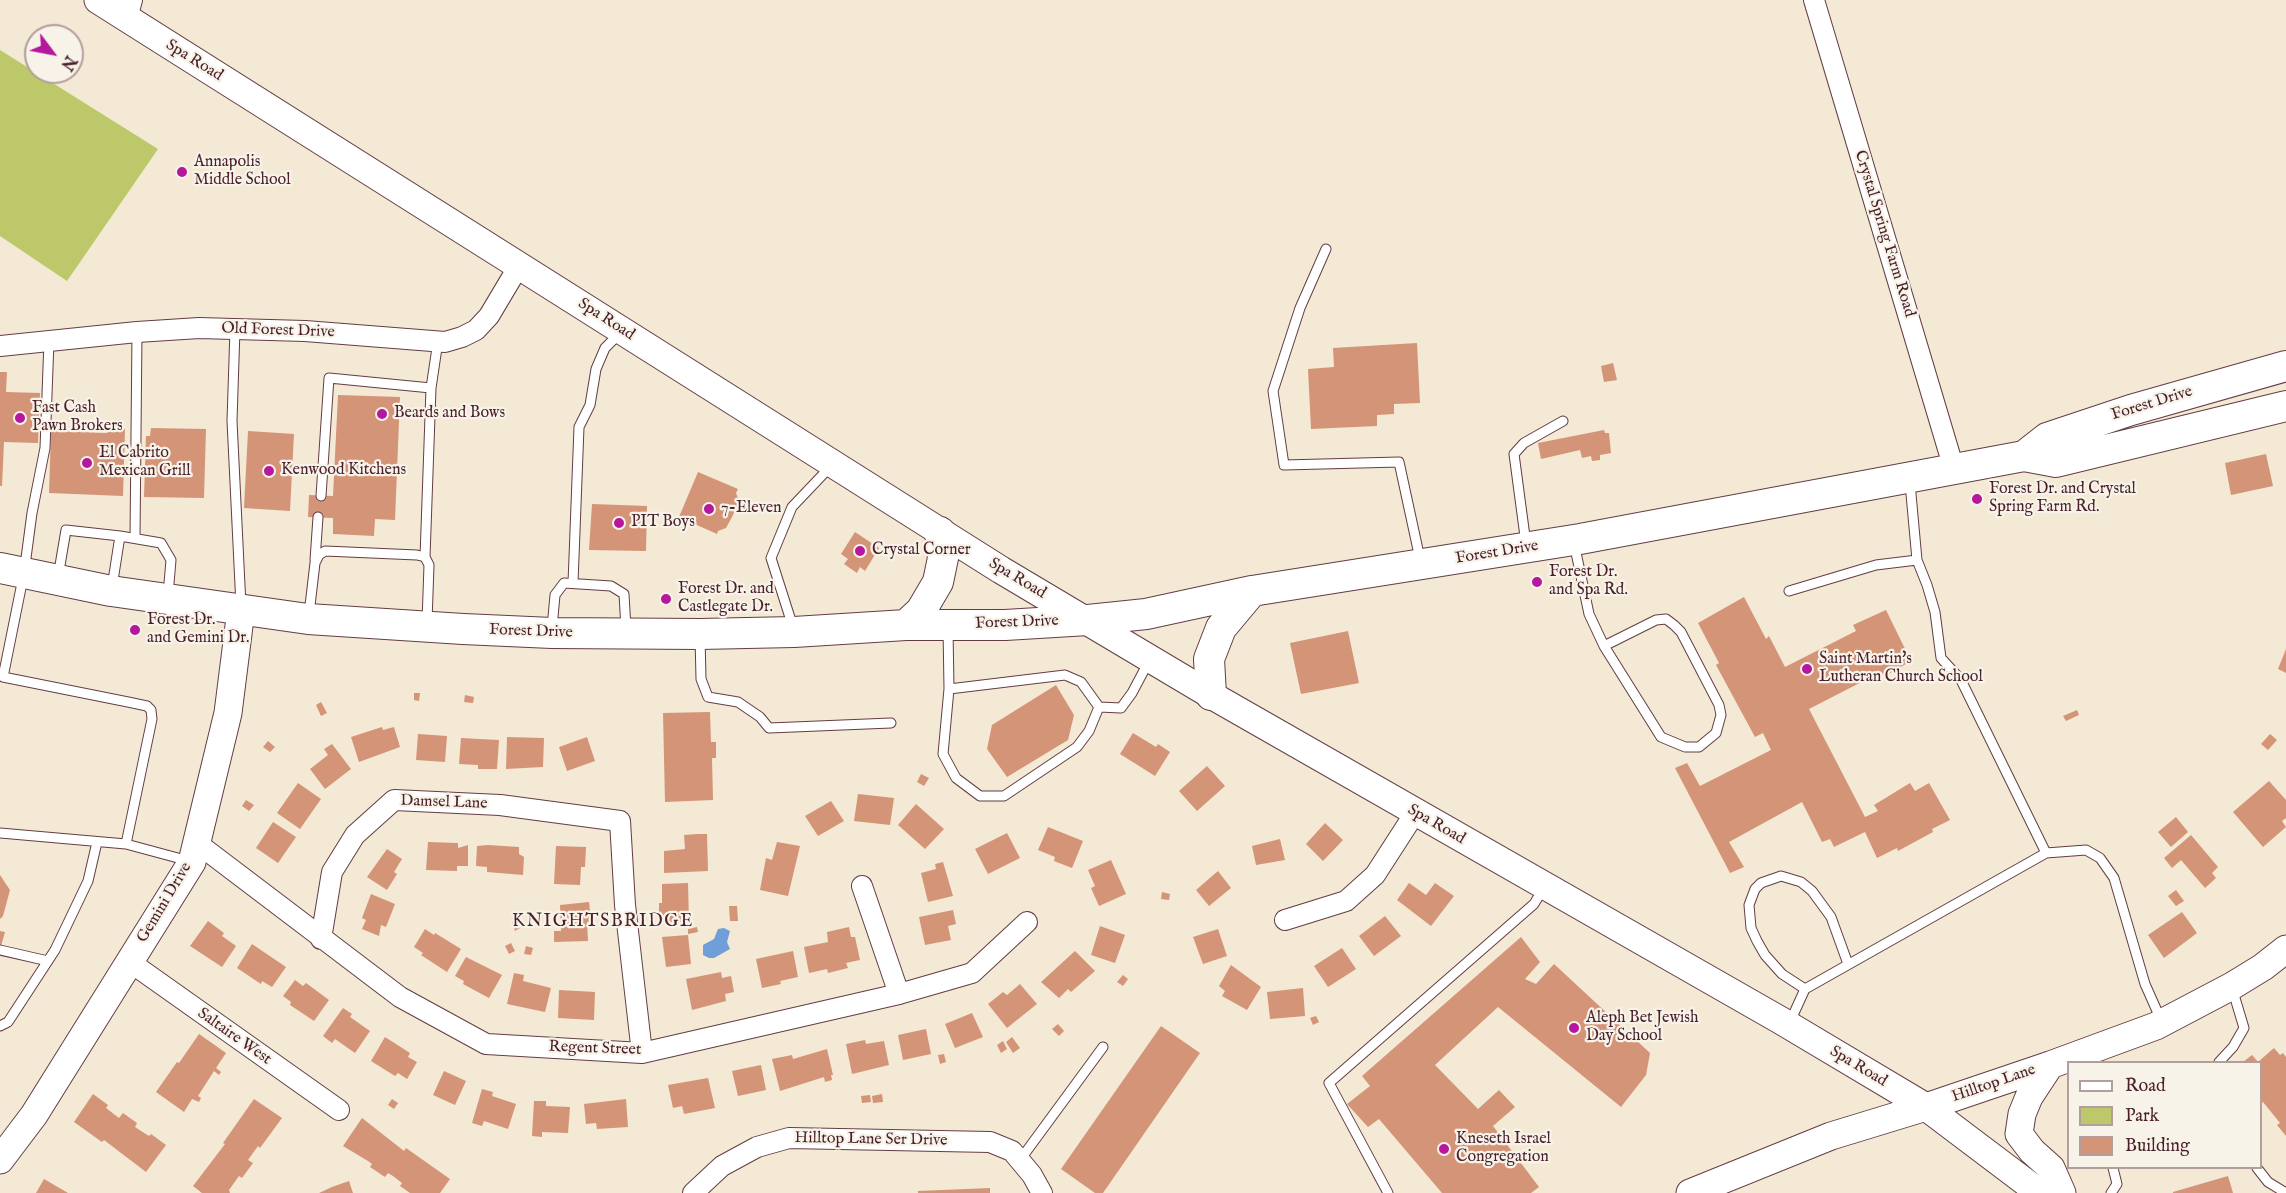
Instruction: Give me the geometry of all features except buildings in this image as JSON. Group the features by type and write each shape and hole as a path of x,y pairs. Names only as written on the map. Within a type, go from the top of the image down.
{"main road":[{"name":"Forest Drive","path":"2024,456 2047,438 2131,410 2286,366"},
{"name":"Forest Drive","path":"12,571 111,591 308,619 552,633 794,632 906,625 1005,625 1088,620 1146,614 1252,591 1574,540 2024,456 2056,462 2286,406"},
{"path":"906,625 925,606 938,582 943,558 940,532"},
{"path":"1211,695 1209,659 1221,628 1252,591"}],"street":[{"name":"Spa Road","path":"98,0 129,10 832,464 1150,660 1789,1026 1926,1107 2040,1193"},
{"name":"Crystal Spring Farm Road","path":"1814,0 1954,469"},
{"name":"Old Forest Drive","path":"0,346 199,328 304,331 438,341 462,337 476,330 489,316 520,264"},
{"name":"Gemini Drive","path":"0,1160 34,1115 130,962 195,852 228,712 241,610"},
{"name":"Damsel Lane","path":"321,939 332,872 355,835 394,800 500,805 620,821 625,905 642,1053"},
{"path":"1286,920 1346,901 1375,875 1415,813"},
{"name":"Regent Street","path":"195,852 400,997 486,1044 642,1053 899,994 972,973 1027,922"},
{"path":"862,886 899,994"},
{"name":"Hilltop Lane","path":"2068,1061 2086,1057 2162,1022 2232,986 2263,967 2286,949"},
{"name":"Saltaire West","path":"130,962 339,1110"},
{"name":"Hilltop Lane","path":"1690,1193 1831,1136 2067,1061"},
{"path":"2050,1065 2029,1097 2022,1114 2019,1134 2032,1151 2051,1168 2062,1193"},
{"name":"Hilltop Lane Ser Drive","path":"693,1193 722,1166 757,1147 789,1138 990,1142 1012,1150 1032,1175 1042,1193"}],"lane":[{"path":"1326,249 1300,308 1273,391 1284,465 1399,462 1422,564"},
{"path":"235,329 232,420 241,610"},
{"path":"573,583 579,427 590,405 596,369 605,348 622,330"},
{"path":"135,538 137,332"},
{"path":"50,341 45,448 32,513 12,571 1,676 147,706 151,710 152,719 126,844"},
{"path":"427,627 429,565 425,557 431,388 438,341"},
{"path":"321,496 329,378 431,388"},
{"path":"1527,548 1514,454 1524,443 1563,421"},
{"path":"794,632 771,558 792,507 832,464"},
{"path":"1909,477 1917,560 1935,612 1941,658 1961,680 2046,853"},
{"path":"308,619 318,517"},
{"path":"57,580 66,530 135,538 161,543 171,560 168,600"},
{"path":"111,591 120,536"},
{"path":"1574,540 1589,614 1604,646 1661,737 1685,747 1699,747 1716,732 1721,715 1719,705 1681,632 1674,625 1666,619 1656,620 1604,646"},
{"path":"315,563 319,555 325,551 425,557"},
{"path":"1789,591 1876,565 1917,560"},
{"path":"552,633 555,595 564,583 573,583 611,586 624,594 627,634"},
{"path":"948,625 949,689 943,754 956,777 980,796 1004,796 1077,747 1089,731 1099,707"},
{"path":"700,634 701,679 708,697 738,702 759,717 769,728 891,723"},
{"path":"1099,707 1120,708 1132,693 1150,660"},
{"path":"949,689 1065,675 1081,682 1099,707"},
{"path":"0,833 195,852"},
{"path":"0,1026 8,1022 55,950 88,881 97,842"},
{"path":"1789,1026 1805,988 2046,853 2086,849 2100,858 2114,878 2145,984 2162,1022"},
{"path":"1805,988 1782,974 1756,941 1751,928 1749,905 1755,889 1761,883 1781,876 1801,882 1812,891 1831,917 1848,964"},
{"path":"1388,1193 1329,1083 1534,904 1545,887"},
{"path":"0,950 48,961"},
{"path":"2220,1061 2233,1047 2244,1028 2232,986"},
{"path":"1020,1160 1103,1047"},
{"path":"2111,1193 2117,1184 2113,1169"},
{"path":"2259,1169 2268,1182 2286,1193"}],"green space":[{"path":"0,50 24,65 24,84 54,84 158,149 67,281 0,236"}],"water":[{"path":"724,928 730,931 727,942 730,949 714,958 703,955 703,945 714,939 718,929"}],"place":[{"name":"Annapolis Middle School","path":"182,172"},
{"name":"Beards and Bows","path":"382,414"},
{"name":"Fast Cash Pawn Brokers","path":"20,418"},
{"name":"El Cabrito Mexican Grill","path":"87,463"},
{"name":"Kenwood Kitchens","path":"269,471"},
{"name":"Forest Dr. and Crystal Spring Farm Rd.","path":"1977,499"},
{"name":"7-Eleven","path":"709,509"},
{"name":"PIT Boys","path":"619,523"},
{"name":"Crystal Corner","path":"860,551"},
{"name":"Forest Dr. and Spa Rd.","path":"1537,582"},
{"name":"Forest Dr. and Castlegate Dr.","path":"666,599"},
{"name":"Forest Dr. and Gemini Dr.","path":"135,630"},
{"name":"Saint Martin's Lutheran Church School","path":"1807,669"},
{"name":"Aleph Bet Jewish Day School","path":"1574,1028"},
{"name":"Kneseth Israel Congregation","path":"1444,1149"}],"district":[{"name":"KNIGHTSBRIDGE","path":"603,922"}]}
